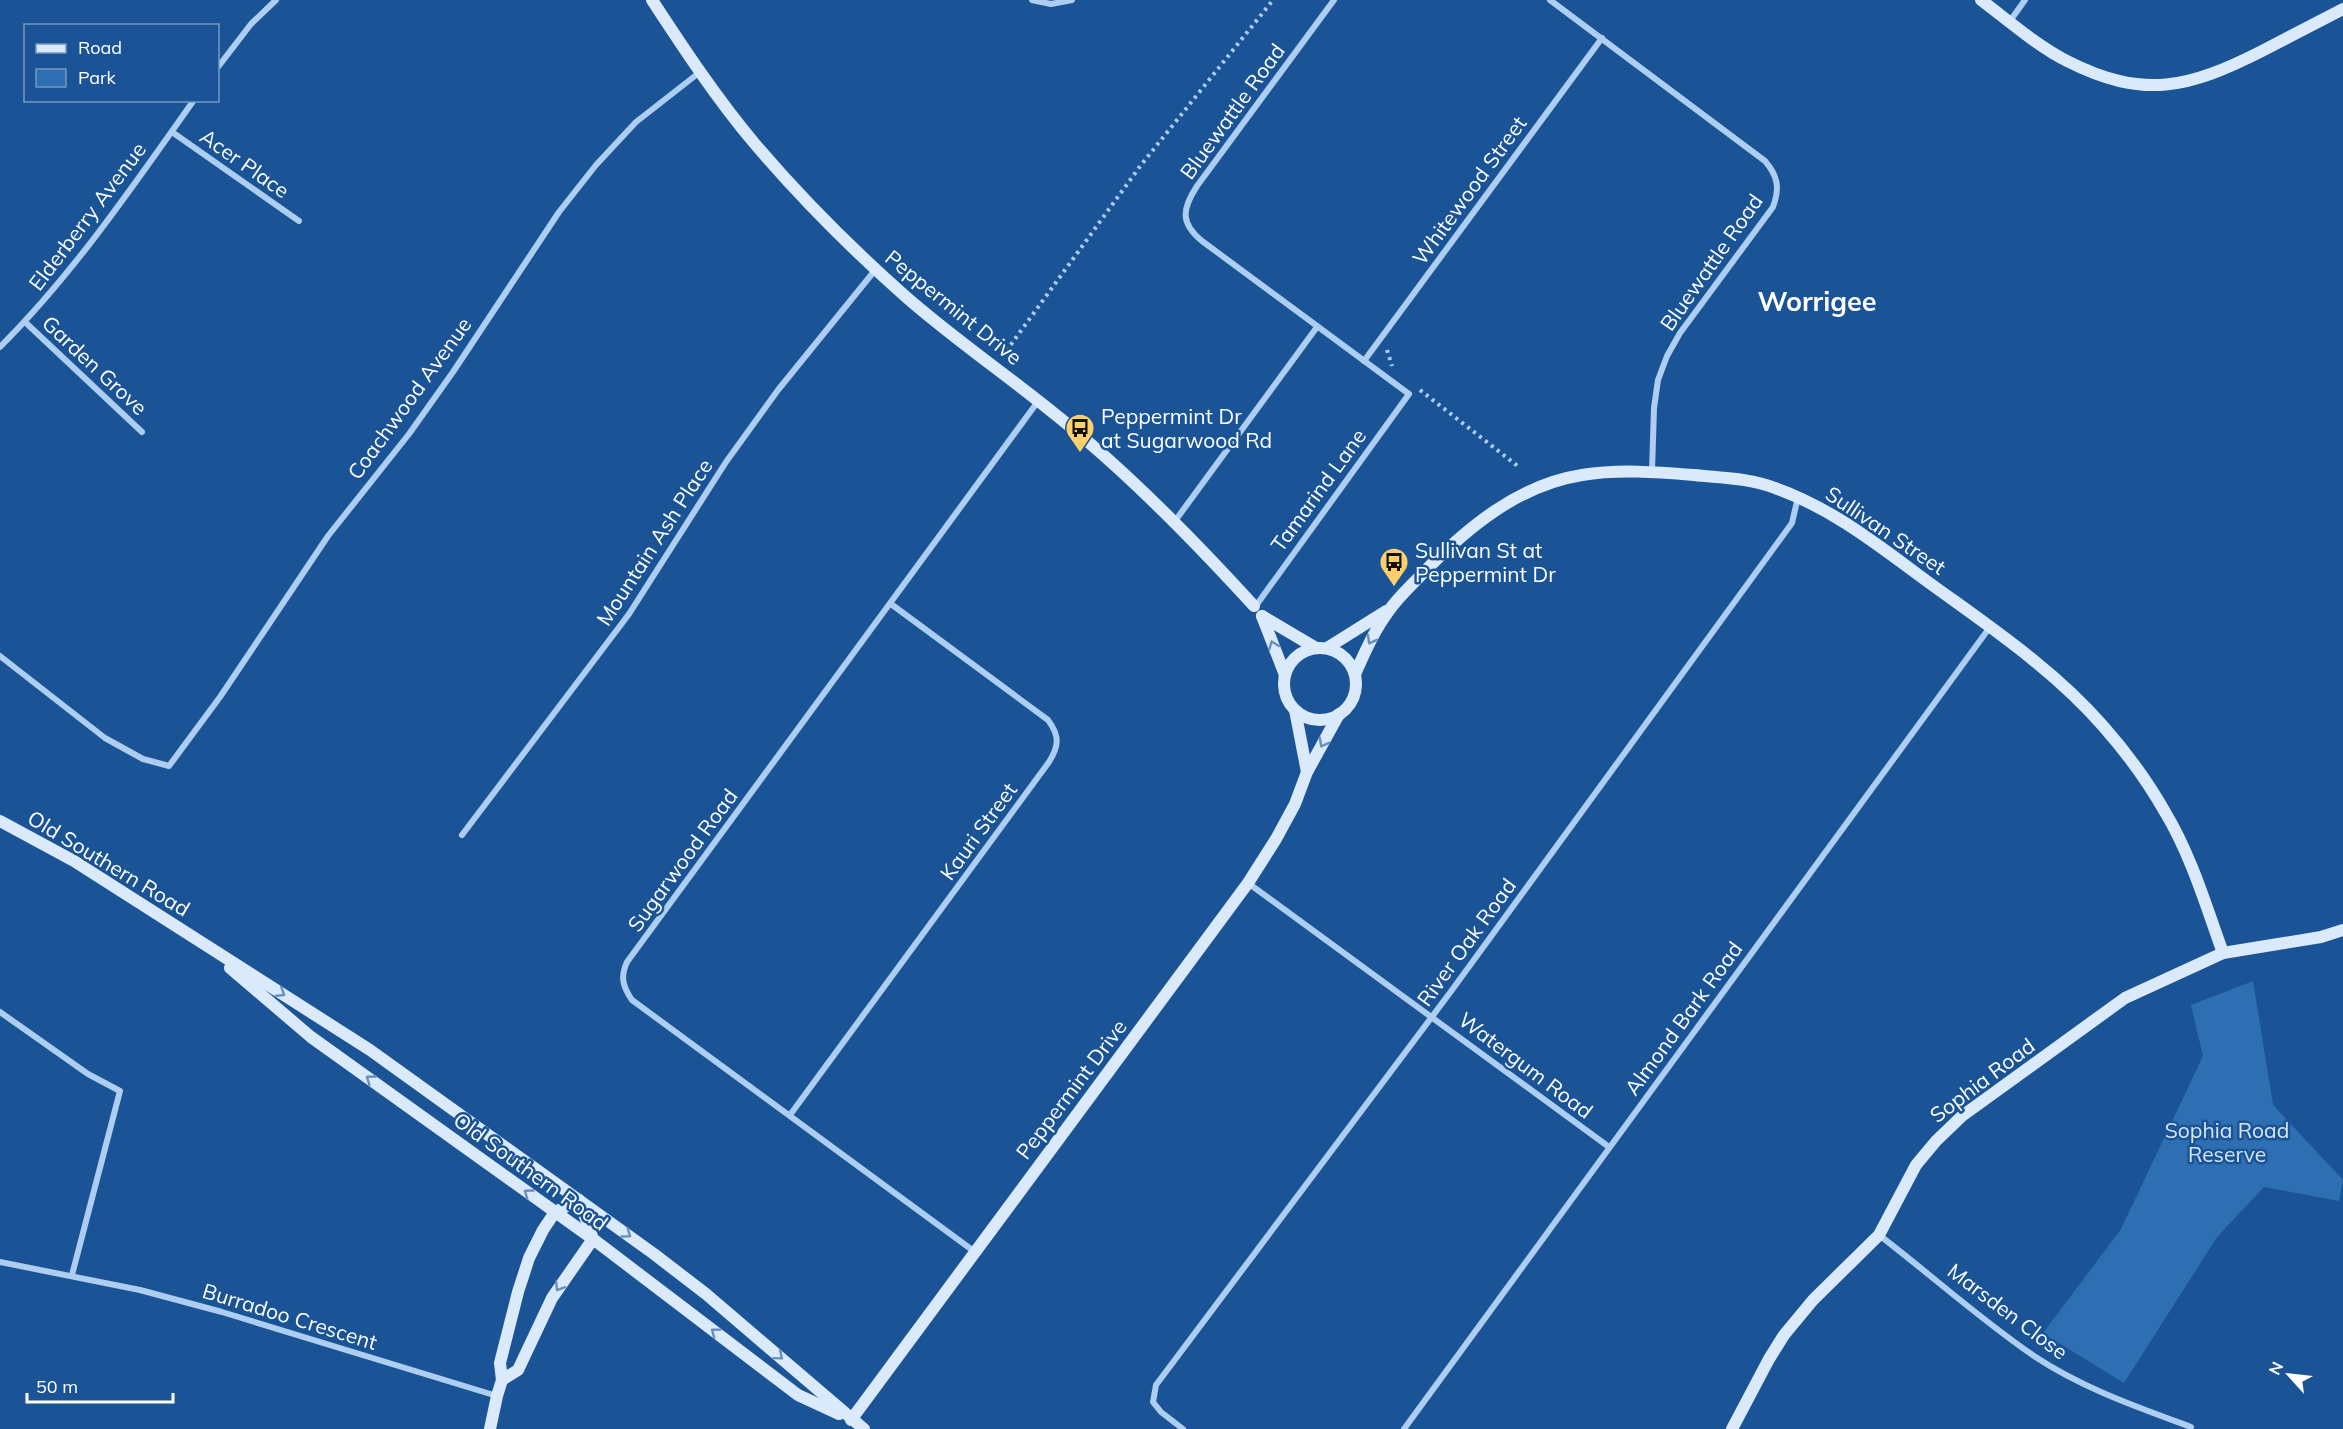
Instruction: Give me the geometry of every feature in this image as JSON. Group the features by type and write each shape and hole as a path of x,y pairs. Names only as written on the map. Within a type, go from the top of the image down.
{"street":[{"path":"219,66 251,24 276,0"},
{"name":"Peppermint Drive","path":"652,0 700,72 755,144 816,210 876,269 947,332 1039,400 1086,440 1175,521 1258,611 1322,648"},
{"path":"1032,0 1052,4 1072,0"},
{"name":"Bluewattle Road","path":"1334,0 1197,186 1186,208 1186,220 1190,231 1408,394"},
{"name":"Bluewattle Road","path":"1550,0 1765,161 1773,171 1777,182 1777,194 1773,207 1680,333 1666,356 1658,380 1654,408 1652,471"},
{"path":"1981,0 2038,43 2067,61 2114,80 2152,86 2179,84 2223,71 2343,9"},
{"path":"2010,21 2025,0"},
{"name":"Whitewood Street","path":"1364,361 1602,38"},
{"name":"Coachwood Avenue","path":"0,656 105,738 143,759 169,765 227,688 328,536 409,434 453,372 559,212 596,165 636,122 700,72"},
{"name":"Elderberry Avenue","path":"0,347 25,322 110,217 193,102"},
{"name":"Acer Place","path":"172,132 298,221"},
{"name":"Mountain Ash Place","path":"462,835 629,614 726,462 778,390 876,269"},
{"name":"Garden Grove","path":"25,322 142,432"},
{"path":"1175,521 1317,327"},
{"name":"Tamarind Lane","path":"1258,611 1408,394"},
{"name":"Sugarwood Road","path":"975,1252 632,1000 625,990 622,972 627,962 1039,400"},
{"name":"Sullivan Street","path":"1355,674 1369,642 1390,609 1453,542 1482,518 1541,488 1581,475 1652,471 1749,481 1799,497 1837,517 1990,627 2063,687 2102,724 2166,813 2195,874 2223,954"},
{"name":"River Oak Road","path":"1183,1429 1161,1413 1153,1402 1156,1385 1432,1016 1792,523 1799,497"},
{"name":"Kauri Street","path":"790,1115 1049,762 1056,751 1058,741 1056,731 1048,720 891,604"},
{"name":"Sullivan Street","path":"1322,648 1390,609"},
{"name":"Peppermint Drive","path":"1258,611 1285,675"},
{"name":"Almond Bark Road","path":"1404,1429 1990,627"},
{"path":"1322,648 1345,657 1355,674 1356,685 1354,697 1348,707 1328,719 1317,720 1305,717 1295,710 1285,694 1285,675 1296,656 1322,648"},
{"name":"Peppermint Drive","path":"1295,710 1306,772"},
{"name":"Peppermint Drive","path":"851,1420 1248,883 1295,804 1306,772 1339,714"},
{"name":"Old Southern Road","path":"0,821 74,861 370,1050 654,1254 706,1294 864,1429"},
{"name":"Watergum Road","path":"1248,883 1609,1147"},
{"name":"Sophia Road","path":"1732,1429 1784,1335 1814,1300 1879,1235 1916,1165 1936,1141 1962,1116 2125,998 2223,954 2321,937 2343,930"},
{"name":"Old Southern Road","path":"196,939 311,1037 592,1239 798,1395 851,1420"},
{"path":"0,1012 88,1074 120,1091 72,1275"},
{"path":"490,1429 502,1380 500,1363 529,1258 555,1212 579,1200 592,1239 552,1298 518,1370 502,1380"},
{"name":"Marsden Close","path":"1879,1235 2033,1356 2112,1398 2191,1427"},
{"name":"Burradoo Crescent","path":"0,1262 140,1290 222,1312 497,1396"}],"path":[{"path":"995,367 1141,165 1273,0"}],"green space":[{"name":"Sophia Road Reserve","path":"2253,981 2273,1105 2343,1180 2339,1201 2264,1187 2217,1237 2124,1383 2043,1333 2121,1229 2203,1056 2191,1005"}],"place":[{"name":"Peppermint Dr at Sugarwood Rd","path":"1080,454"},
{"name":"Sullivan St at Peppermint Dr","path":"1394,588"}],"district":[{"name":"Worrigee","path":"1817,301"}]}
